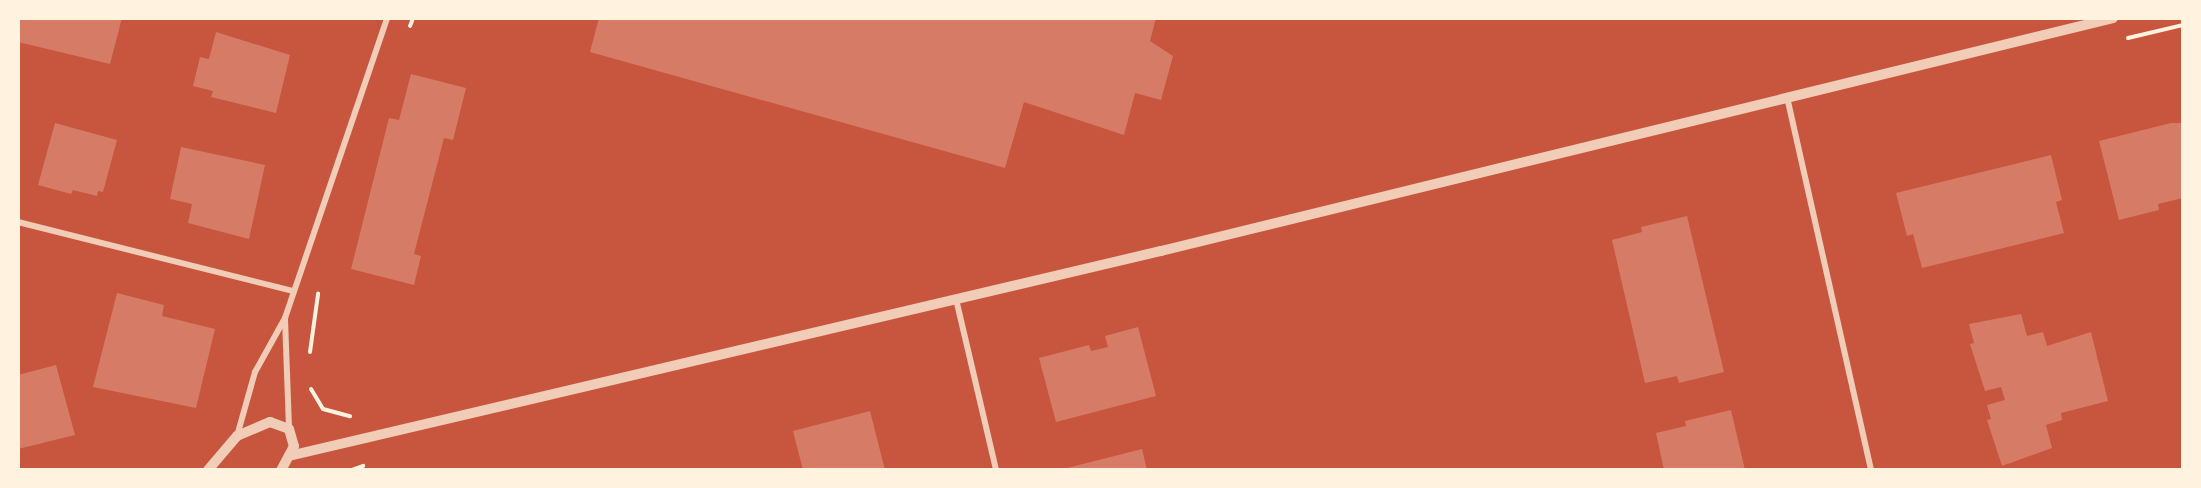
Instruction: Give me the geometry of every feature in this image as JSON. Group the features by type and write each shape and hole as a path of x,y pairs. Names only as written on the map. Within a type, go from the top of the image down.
{"street":[{"path":"208,470 237,436 255,372 285,318 292,291 387,18"},
{"path":"289,456 956,299 2113,18"},
{"path":"1787,97 1871,470"},
{"path":"18,222 292,291"},
{"path":"956,299 996,470"},
{"path":"281,470 294,446 289,429 285,318"},
{"path":"237,436 270,422 289,429"}],"path":[{"path":"405,38 413,18"},
{"path":"308,360 319,286"},
{"path":"308,378 323,409 350,415 362,466"}],"building":[{"path":"18,18 122,18 110,64 18,42"},
{"path":"599,18 1156,18 1150,41 1173,56 1161,100 1135,93 1124,135 1024,102 1005,168 590,52"},
{"path":"216,32 290,55 276,113 211,97 213,91 193,86 200,57 209,59"},
{"path":"411,74 466,88 453,140 444,138 414,254 421,256 414,285 351,269 389,118 399,120"},
{"path":"55,123 117,140 103,192 98,191 97,196 73,190 71,194 38,185"},
{"path":"2171,123 2183,123 2183,198 2158,204 2159,210 2119,220 2099,141"},
{"path":"181,147 265,165 249,239 188,223 192,204 170,199"},
{"path":"2051,155 2062,200 2056,202 2064,233 1922,268 1913,234 1907,236 1896,193"},
{"path":"1687,216 1724,372 1679,383 1677,376 1645,383 1612,240 1642,232 1641,227"},
{"path":"117,293 164,305 162,316 215,329 196,408 93,387"},
{"path":"2021,314 2027,336 2043,332 2047,346 2091,332 2108,401 2061,413 2062,420 2046,425 2052,448 2002,466 1987,420 1991,419 1987,405 2005,400 2001,387 1985,391 1970,344 1974,343 1969,324"},
{"path":"1138,327 1156,396 1056,422 1039,358 1089,345 1091,351 1108,347 1105,336"},
{"path":"56,365 75,435 18,449 18,375"},
{"path":"1731,410 1745,470 1664,470 1656,433 1686,426 1685,421"},
{"path":"870,411 885,470 803,470 793,431"},
{"path":"1142,449 1147,470 1063,469"}]}
